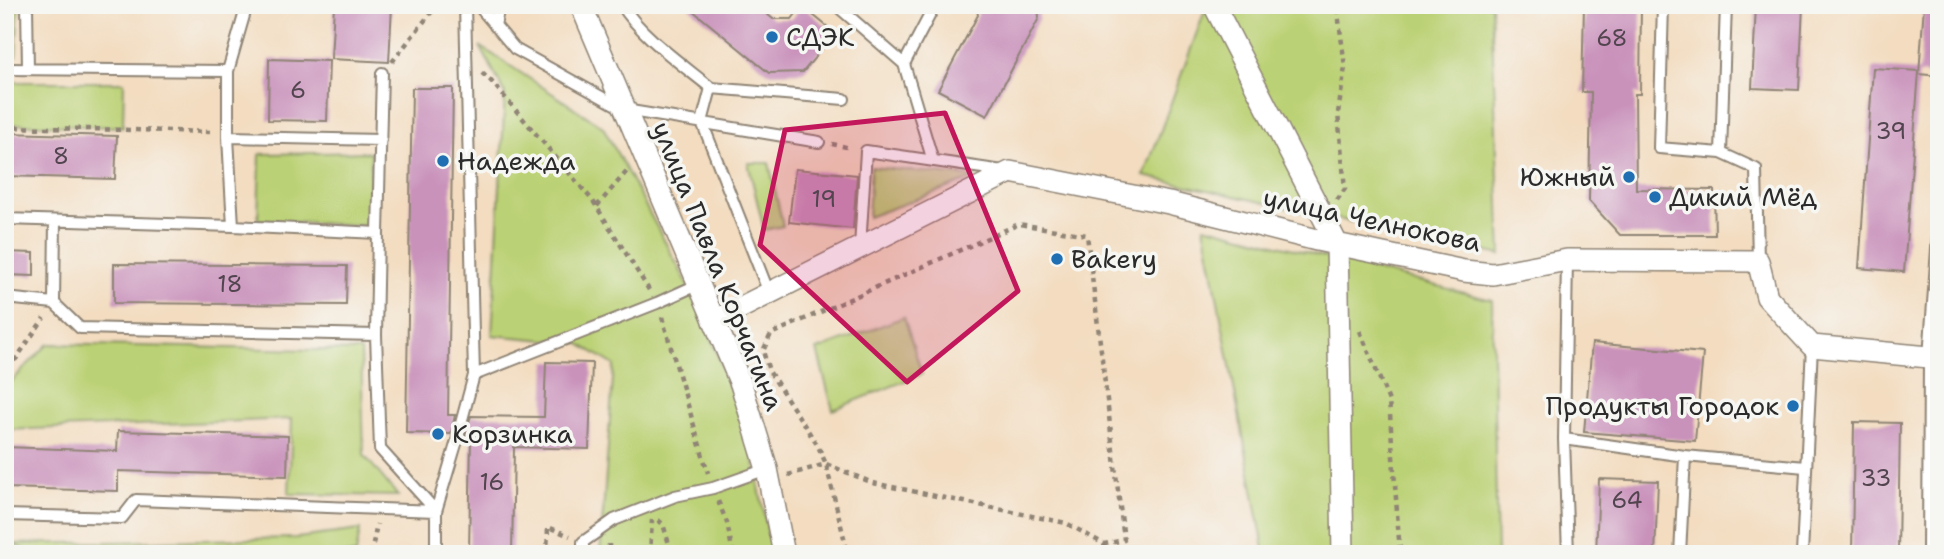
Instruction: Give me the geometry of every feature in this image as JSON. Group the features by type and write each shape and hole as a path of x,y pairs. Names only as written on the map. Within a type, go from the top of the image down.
{"street":[{"name":"улица Павла Корчагина","path":"581,5 741,384 768,475 784,554"},
{"path":"1214,5 1337,244 1343,554"},
{"path":"715,321 1010,172"},
{"name":"улица Челнокова","path":"1010,172 1169,203 1337,244 1464,271 1493,274 1567,260 1758,261"},
{"path":"1758,261 1767,297 1812,346 1934,357"}],"lane":[{"path":"27,5 28,69"},
{"path":"233,226 228,71 247,5"},
{"path":"436,554 436,511 474,375 465,5"},
{"path":"478,5 515,49 625,110 819,142"},
{"path":"495,26 499,5"},
{"path":"622,5 628,16 711,88 844,99"},
{"path":"836,5 904,64 933,161"},
{"path":"904,64 935,5"},
{"path":"1663,5 1658,148 1721,153 1756,169 1758,261"},
{"path":"1721,153 1726,5"},
{"path":"5,69 228,71"},
{"path":"382,74 376,335 380,449 436,511"},
{"path":"711,88 702,122 769,293"},
{"path":"228,134 380,139"},
{"path":"860,247 866,151"},
{"name":"улица Челнокова","path":"866,151 1010,172"},
{"path":"5,219 378,233"},
{"path":"54,303 55,221"},
{"path":"1928,554 1939,222"},
{"path":"1567,260 1564,439 1568,554"},
{"path":"474,375 699,284"},
{"path":"5,298 54,303 79,328 376,335"},
{"path":"1802,554 1812,346"},
{"path":"1564,439 1685,456 1805,467"},
{"path":"1680,554 1685,456"},
{"path":"583,548 614,520 675,496 768,475"},
{"path":"5,515 122,518 136,499 436,511"}],"path":[{"path":"382,74 437,5"},
{"path":"1330,208 1345,189 1338,113 1345,67 1337,5"},
{"path":"466,59 491,81 597,206 657,303 713,488 727,523 733,554"},
{"path":"5,127 228,134"},
{"path":"819,142 866,151"},
{"path":"597,206 632,166"},
{"path":"768,475 826,464 873,483 1066,523 1104,544 1124,540 1087,235 1019,224 771,334 763,351 769,371 818,446 826,464 848,554"},
{"path":"5,365 16,359 54,303"},
{"path":"1358,326 1389,401 1400,554"},
{"path":"371,554 380,509"},
{"path":"650,554 652,515 663,524 672,554"},
{"path":"547,554 548,527 583,548"},
{"path":"1104,544 1106,554"}],"highlighted area":[{"path":"945,113 1018,291 907,382 760,245 785,130"}],"green space":[{"path":"5,5 19,5 16,56 5,56"},
{"path":"1207,5 1491,5 1501,255 1144,176"},
{"path":"480,46 603,127 699,305 751,446 772,554 600,554 614,365 578,343 492,335 505,93"},
{"path":"5,82 124,82 123,127 5,124"},
{"path":"371,152 369,226 258,220 260,154"},
{"path":"748,163 769,163 783,226 764,230"},
{"path":"871,167 977,177 868,217"},
{"path":"1204,226 1492,300 1497,554 1265,554"},
{"path":"904,317 922,374 833,410 817,350"},
{"path":"48,344 361,351 364,455 398,496 289,494 292,419 5,430 5,388"},
{"path":"360,530 356,554 35,554 12,544 297,538"}],"building":[{"path":"334,5 392,6 389,62 331,59"},
{"path":"686,5 756,5 773,19 792,19 802,6 835,33 803,72 769,73"},
{"path":"976,5 1038,5 1039,18 987,116 938,90 978,15"},
{"path":"1584,5 1641,5 1640,94 1635,94 1636,189 1714,190 1715,235 1620,235 1589,201 1591,92 1582,92"},
{"path":"1756,5 1803,5 1799,90 1752,88"},
{"path":"1924,5 1939,5 1939,76 1919,74"},
{"path":"269,59 329,61 327,121 268,120"},
{"path":"1873,68 1919,71 1904,272 1859,268"},
{"path":"412,88 453,88 448,415 455,415 451,434 406,433"},
{"path":"5,133 117,136 115,179 5,176"},
{"path":"795,169 857,175 853,229 789,222"},
{"path":"5,252 34,253 34,276 5,275"},
{"path":"114,264 347,266 346,305 114,303"},
{"path":"1592,343 1703,353 1695,441 1584,432"},
{"path":"546,362 592,363 589,449 514,447 512,554 469,554 471,435 467,435 466,431 471,416 544,417"},
{"path":"1854,422 1900,423 1898,554 1852,554"},
{"path":"118,431 288,436 287,476 118,471 118,491 5,488 5,447 117,451"},
{"path":"1599,479 1658,481 1655,554 1596,554"}],"place":[{"name":"СДЭК","path":"772,37"},
{"name":"Надежда","path":"443,161"},
{"name":"Южный","path":"1629,177"},
{"name":"Дикий Мёд","path":"1655,197"},
{"name":"Bakery","path":"1057,259"},
{"name":"Продукты Городок","path":"1793,406"},
{"name":"Корзинка","path":"438,434"}]}
